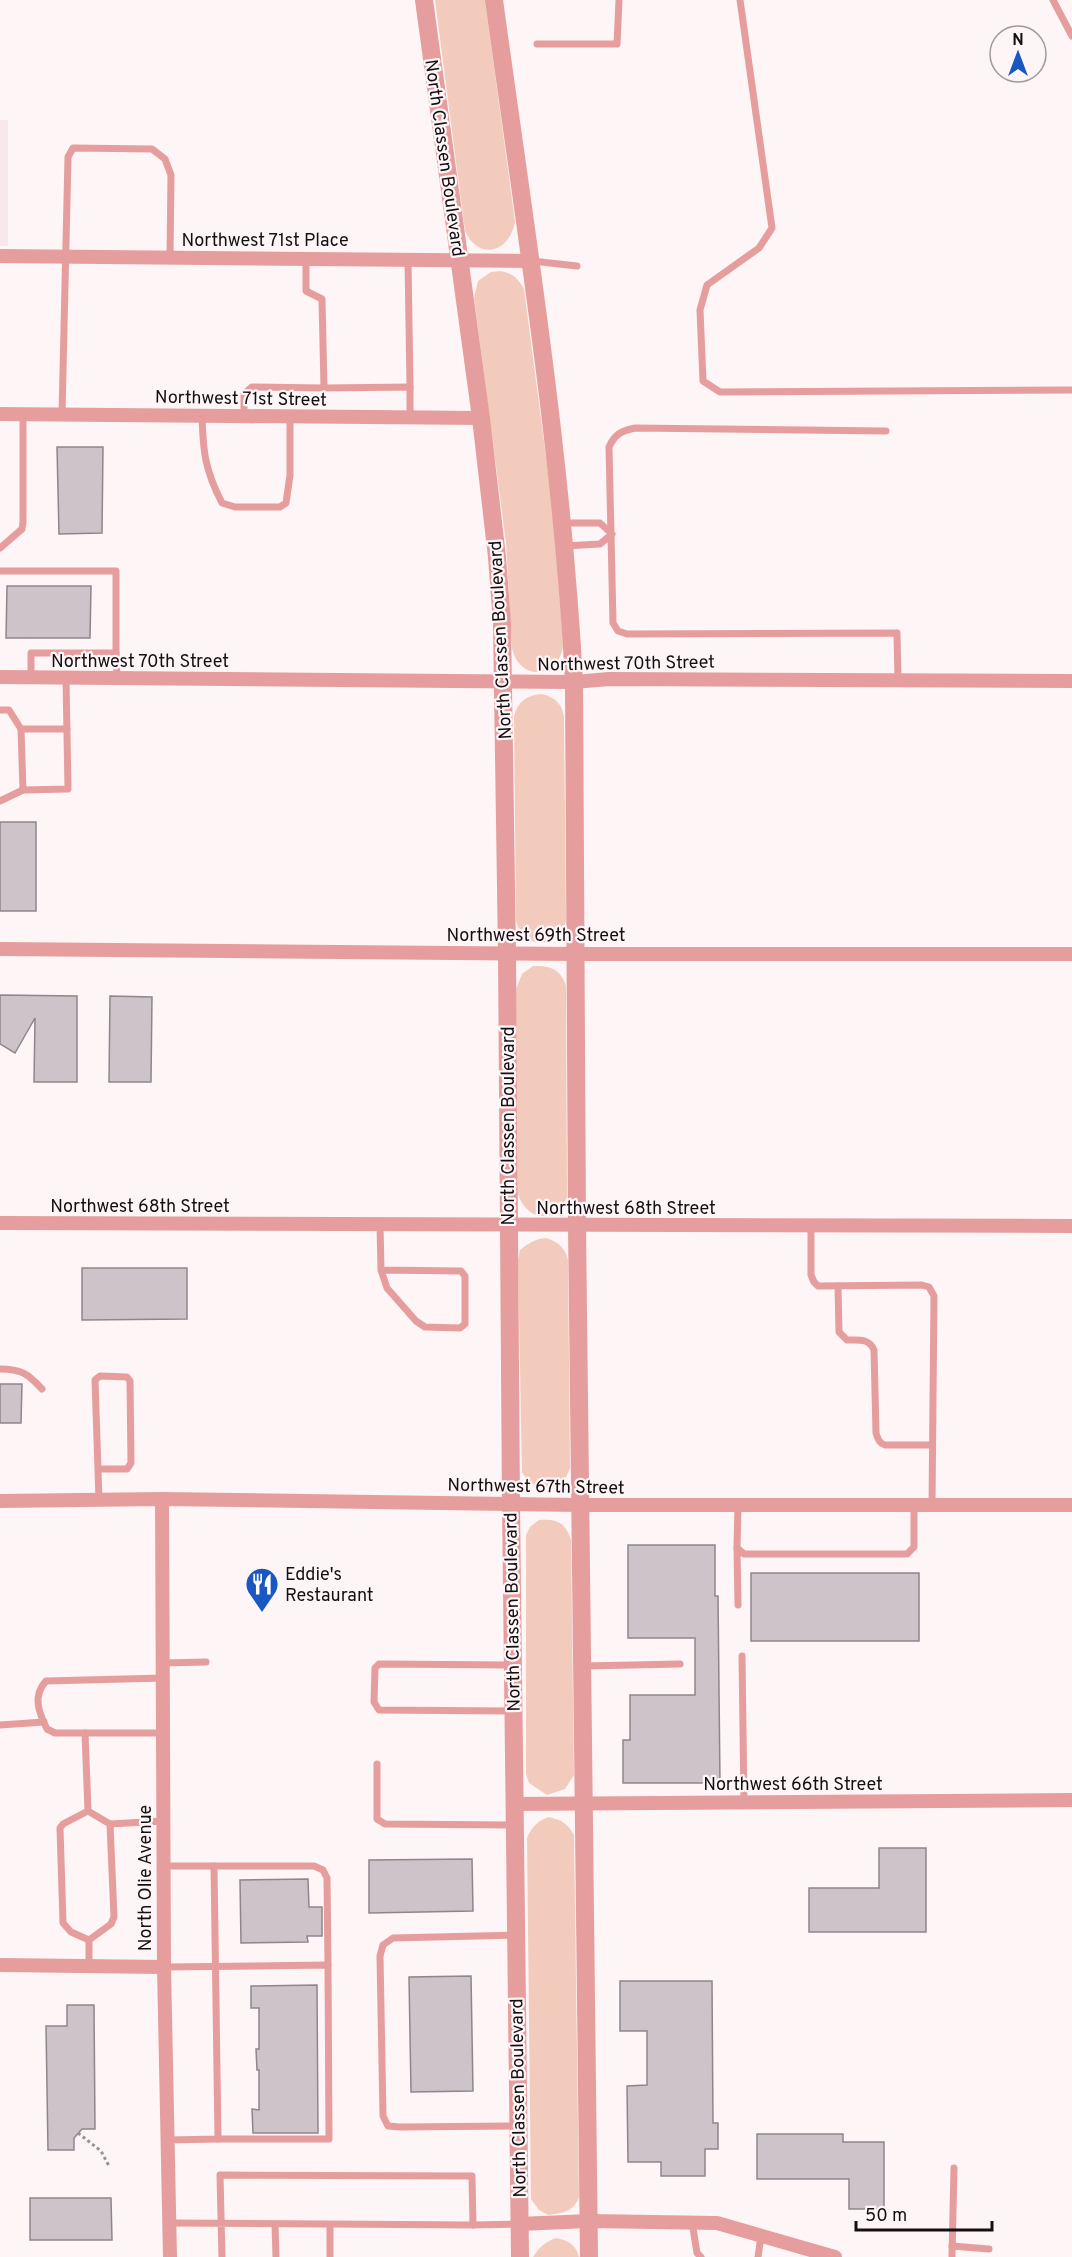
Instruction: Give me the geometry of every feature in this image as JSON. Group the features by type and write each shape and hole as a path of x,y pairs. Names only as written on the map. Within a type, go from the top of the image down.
{"street":[{"name":"North Classen Boulevard","path":"424,0 481,418 497,557 504,682 520,2257"},
{"path":"494,0 563,523 574,682 582,1804 589,2257"},
{"name":"Northwest 71st Place","path":"0,256 529,261"},
{"name":"Northwest 71st Street","path":"0,414 481,418"},
{"name":"Northwest 70th Street","path":"0,677 504,682 574,682 609,679 1072,681"},
{"name":"Northwest 69th Street","path":"0,949 577,954 1072,954"},
{"name":"Northwest 68th Street","path":"0,1223 380,1226 1072,1226"},
{"name":"Northwest 67th Street","path":"0,1501 162,1499 580,1505 1072,1505"},
{"name":"North Olie Avenue","path":"162,1499 164,1967 170,2257"},
{"name":"Northwest 66th Street","path":"514,1804 1072,1800"},
{"path":"0,1965 164,1967"},
{"path":"519,2223 589,2221 717,2223 836,2257"}],"lane":[{"path":"537,44 618,44 619,0"},
{"path":"740,0 772,228 759,248 707,285 700,310 703,381 720,392 1072,390"},
{"path":"1053,0 1072,36"},
{"path":"62,414 68,157 73,148 152,149 165,159 171,175 170,257"},
{"path":"306,258 306,291 322,299 324,388"},
{"path":"408,259 410,417"},
{"path":"529,261 577,266"},
{"path":"244,416 244,394 252,387 410,387"},
{"path":"0,548 22,529 23,414"},
{"path":"202,415 203,452 210,479 222,503 235,507 280,507 286,503 290,475 290,416"},
{"path":"886,431 635,428 621,431 614,437 609,447 613,622 618,631 627,634 897,633 898,680"},
{"path":"563,523 600,523 612,534"},
{"path":"565,546 600,544 612,534"},
{"path":"0,571 116,571 117,678"},
{"path":"31,678 31,653 116,653"},
{"path":"0,801 23,790 68,789 66,679"},
{"path":"0,710 9,710 21,729 23,790"},
{"path":"21,729 67,729"},
{"path":"380,1226 381,1270 387,1288 416,1321 425,1327 460,1328 465,1324 465,1276 461,1271 381,1270"},
{"path":"811,1226 811,1275 814,1282 824,1287 922,1285 932,1291 934,1296 932,1505"},
{"path":"838,1286 839,1332 847,1340 866,1340 871,1343 874,1350 876,1433 880,1443 885,1445 932,1445"},
{"path":"0,1369 15,1369 29,1376 42,1389"},
{"path":"98,1469 127,1469 131,1464 130,1381 127,1377 100,1376 95,1380 99,1500"},
{"path":"738,1505 738,1605"},
{"path":"737,1548 744,1554 907,1554 914,1547 914,1505"},
{"path":"742,1656 744,1803"},
{"path":"162,1663 206,1662"},
{"path":"513,1665 379,1664 375,1668 374,1702 379,1710 513,1711"},
{"path":"581,1666 680,1664"},
{"path":"163,1678 46,1681 39,1688 37,1700 47,1729 55,1732 163,1732"},
{"path":"0,1725 44,1722"},
{"path":"85,1732 88,1811"},
{"path":"376,1764 377,1819 386,1824 515,1825"},
{"path":"88,1811 110,1824 163,1821"},
{"path":"88,1811 63,1824 60,1828 63,1923 71,1932 88,1940"},
{"path":"88,1940 111,1924 114,1917 110,1824"},
{"path":"163,1866 314,1866 323,1870 327,1878 329,2139 168,2140"},
{"path":"214,1866 218,2139"},
{"path":"516,1935 393,1938 383,1945 380,1956 383,2116 388,2126 518,2126"},
{"path":"88,1940 89,1966"},
{"path":"164,1967 328,1965"},
{"path":"952,2257 954,2168"},
{"path":"222,2257 220,2175 472,2176 473,2225"},
{"path":"692,2222 697,2253 701,2257"},
{"path":"169,2223 473,2225 519,2223"},
{"path":"275,2224 276,2257"},
{"path":"330,2225 330,2257"},
{"path":"758,2257 761,2235"},
{"path":"952,2246 989,2249"}],"path":[{"path":"78,2133 101,2151 109,2166"}],"shaded area":[{"path":"435,0 485,0 515,222 507,241 493,249 485,250 478,247 465,231"},
{"path":"0,120 8,120 8,246 0,246"},
{"path":"500,271 514,277 524,289 554,518 563,645 555,665 539,672 522,667 512,648 506,543 474,298 478,281 491,272"},
{"path":"542,694 558,702 564,717 566,921 562,931 556,937 541,943 526,937 520,931 516,921 514,716 518,706 524,700"},
{"path":"533,966 545,966 558,972 566,986 567,1197 556,1212 542,1216 528,1210 518,1194 516,989 522,974"},
{"path":"546,1238 560,1246 568,1260 570,1468 561,1483 548,1488 533,1484 522,1472 518,1260 520,1250 532,1242"},
{"path":"539,1520 551,1520 563,1525 571,1540 574,1775 565,1789 547,1795 529,1783 526,1774 526,1535 530,1527"},
{"path":"549,1817 564,1823 574,1835 579,2197 571,2209 548,2215 539,2210 531,2199 527,1838 535,1825"},
{"path":"556,2238 571,2244 579,2257 533,2257 543,2245"}],"building":[{"path":"57,447 103,447 102,533 59,534"},
{"path":"7,586 91,586 90,638 6,638"},
{"path":"0,822 36,822 36,911 0,911"},
{"path":"0,995 77,996 77,1082 34,1082 35,1018 15,1053 0,1044"},
{"path":"110,996 152,997 151,1082 109,1082"},
{"path":"82,1268 187,1268 187,1319 82,1320"},
{"path":"0,1384 22,1384 21,1423 0,1423"},
{"path":"628,1545 715,1545 715,1596 718,1596 720,1783 623,1783 623,1740 630,1740 630,1695 695,1695 695,1638 628,1638"},
{"path":"751,1573 919,1573 919,1641 751,1641"},
{"path":"879,1848 926,1848 926,1932 809,1932 809,1888 879,1888"},
{"path":"472,1859 473,1911 369,1913 369,1860"},
{"path":"308,1879 309,1907 322,1907 322,1936 307,1936 308,1942 241,1943 240,1880"},
{"path":"471,1976 473,2091 411,2092 409,1977"},
{"path":"620,1981 712,1981 713,2123 718,2123 718,2149 705,2149 705,2176 661,2176 661,2162 628,2162 627,2086 647,2085 647,2031 620,2031"},
{"path":"317,1985 318,2133 253,2133 252,2109 259,2110 259,2070 257,2070 256,2049 259,2049 259,2008 251,2008 251,1986"},
{"path":"67,2005 94,2005 95,2129 82,2129 74,2138 74,2150 48,2150 46,2026 67,2026"},
{"path":"757,2134 843,2134 843,2142 884,2142 884,2209 849,2209 849,2179 757,2179"},
{"path":"30,2198 111,2198 112,2240 30,2240"}],"place":[{"name":"Eddie's Restaurant","path":"262,1613"}]}
